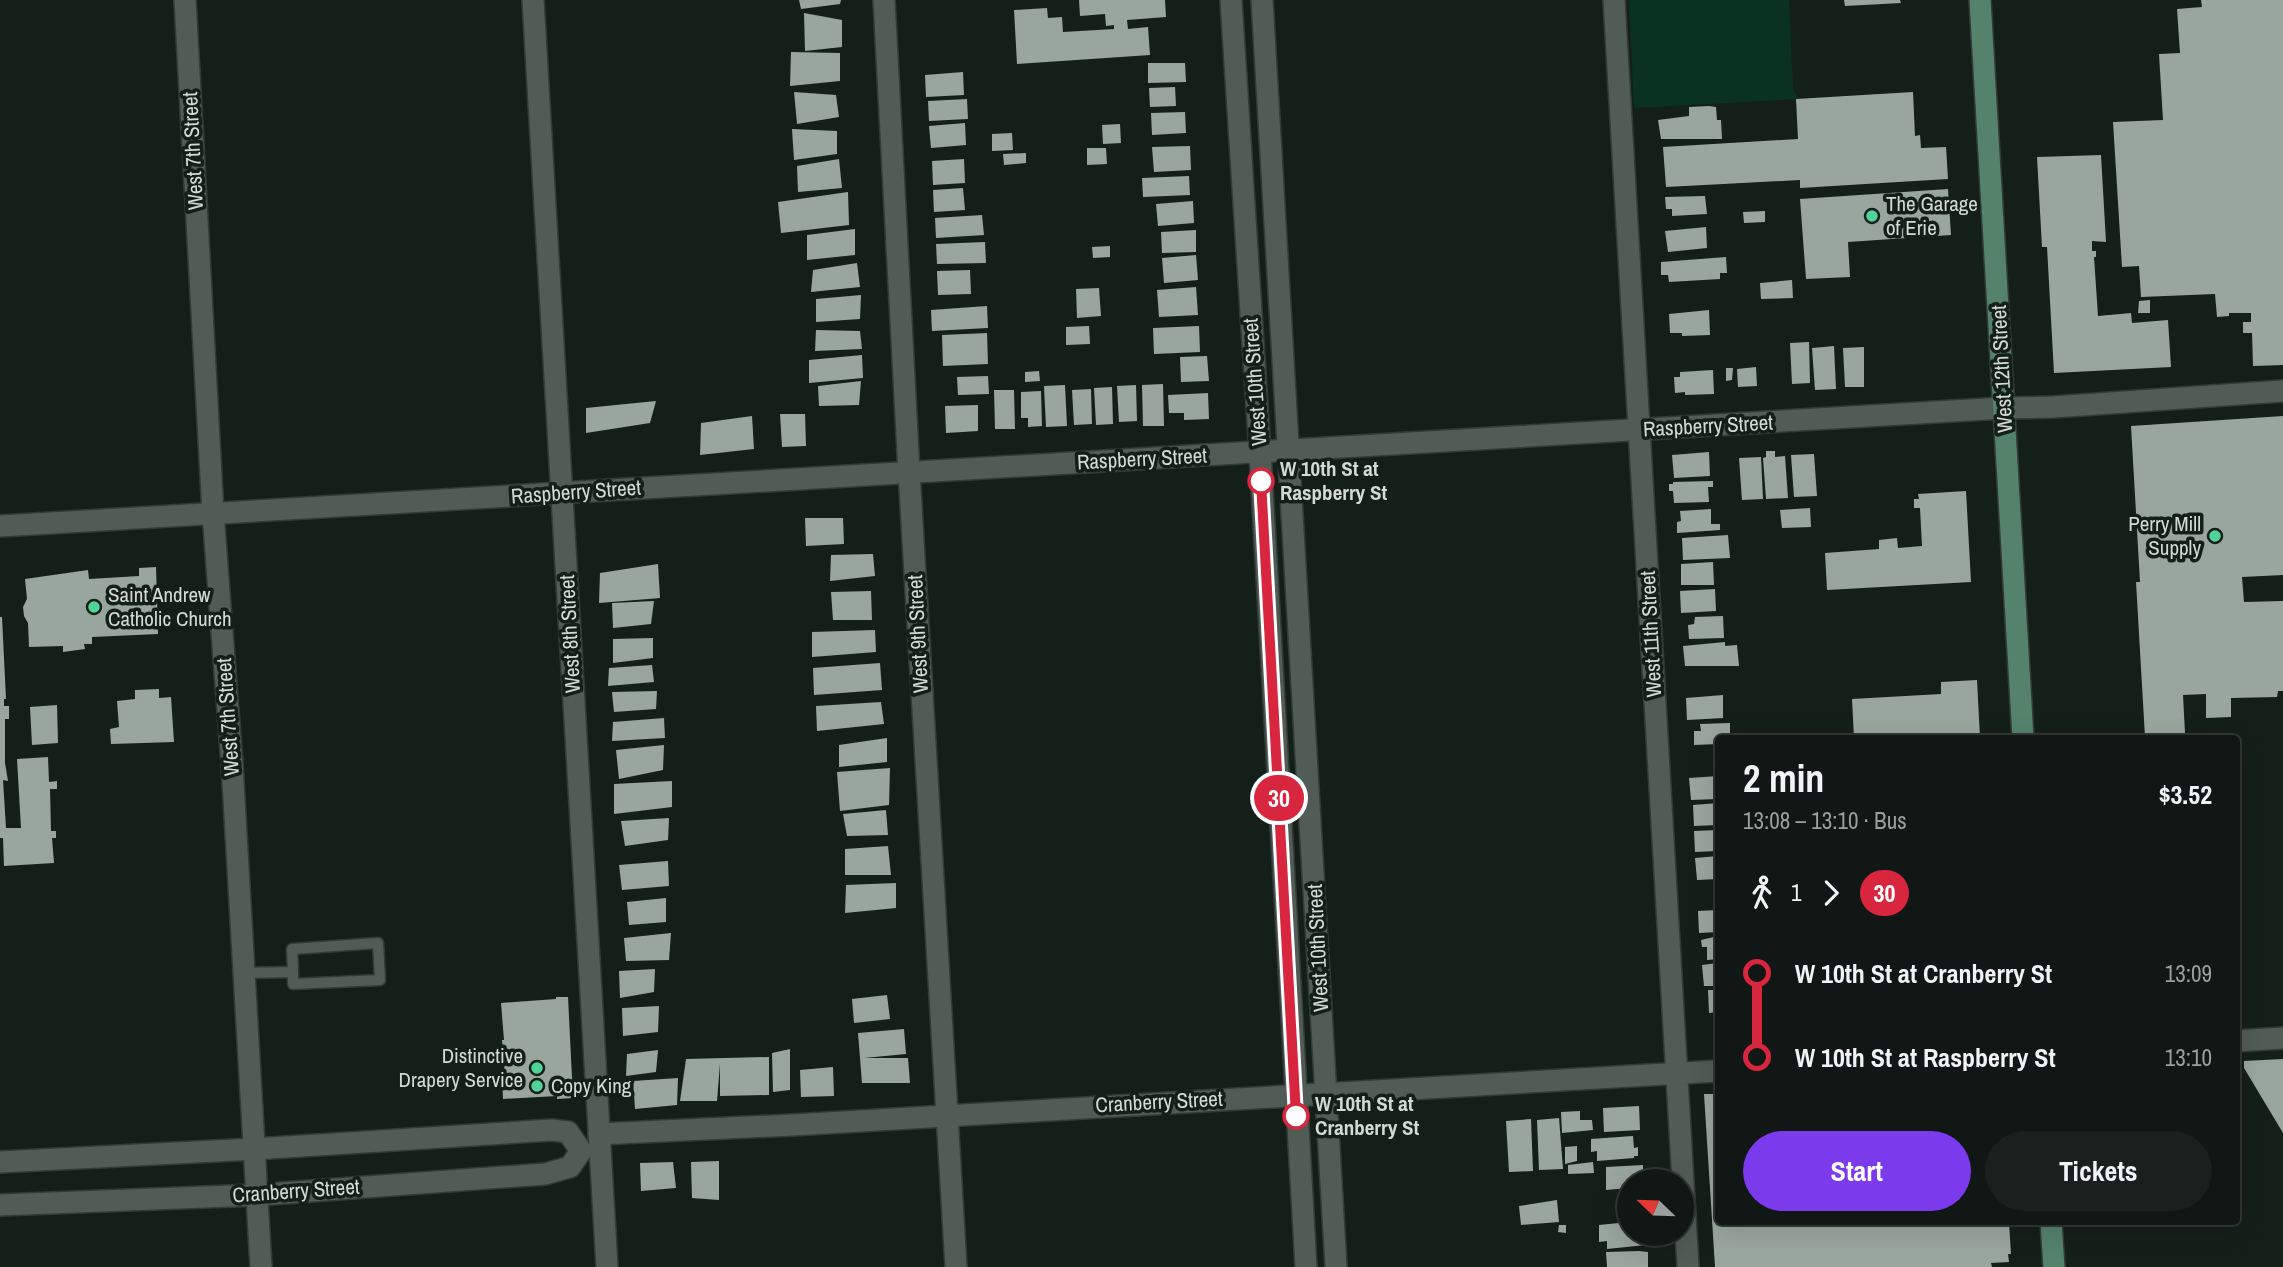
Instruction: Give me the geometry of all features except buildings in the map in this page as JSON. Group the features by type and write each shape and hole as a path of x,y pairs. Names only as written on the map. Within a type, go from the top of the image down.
{"main road":[{"name":"West 12th Street","path":"1980,0 2023,735"},
{"path":"2051,1225 2054,1267"}],"street":[{"name":"West 7th Street","path":"185,0 261,1267"},
{"name":"West 8th Street","path":"533,0 562,494 593,1145 607,1267"},
{"name":"West 9th Street","path":"884,0 956,1267"},
{"name":"West 10th Street","path":"1231,0 1260,453 1306,1267"},
{"name":"West 10th Street","path":"1262,0 1336,1267"},
{"name":"West 11th Street","path":"1614,0 1688,1267"},
{"path":"1234,38 1264,36"},
{"name":"Raspberry Street","path":"0,526 2053,407 2283,391"},
{"path":"1277,772 1308,771"},
{"path":"2240,1041 2283,1038"},
{"name":"Cranberry Street","path":"0,1162 552,1130 568,1132 593,1145 947,1115 1715,1071"},
{"name":"Cranberry Street","path":"0,1205 257,1195 545,1174 570,1167 593,1145"}],"lane":[{"path":"378,943 380,980 293,984 293,972 292,949 378,943"},
{"path":"244,974 293,972"}],"green space":[{"path":"1629,0 1789,0 1793,88 1798,99 1634,108"}],"bus line":[{"name":"30","path":"1261,481 1296,1116"}],"place":[{"name":"The Garage of Erie","path":"1872,216"},
{"name":"W 10th St at Raspberry St","path":"1261,481"},
{"name":"Perry Mill Supply","path":"2215,536"},
{"name":"Saint Andrew Catholic Church","path":"94,607"},
{"name":"Distinctive Drapery Service","path":"537,1068"},
{"name":"Copy King","path":"537,1086"},
{"name":"W 10th St at Cranberry St","path":"1296,1116"}]}
